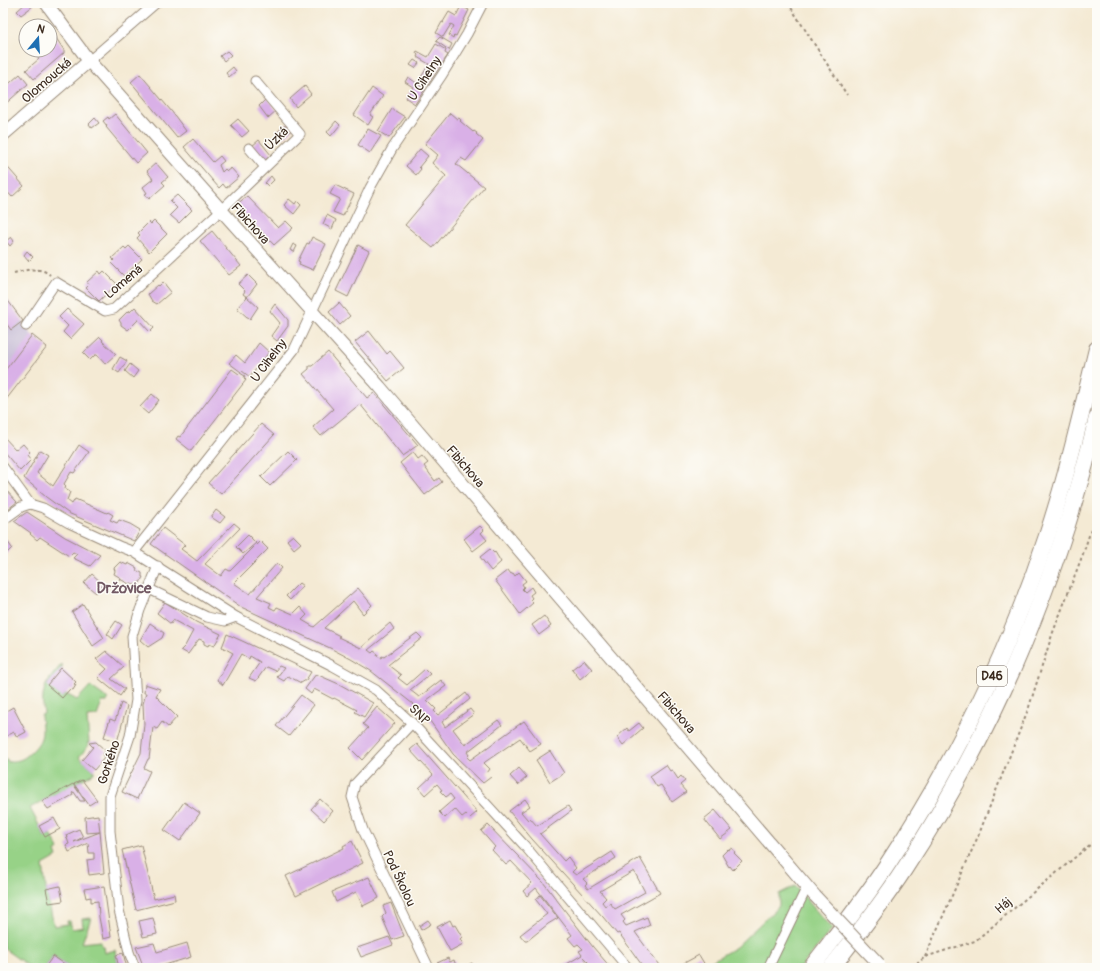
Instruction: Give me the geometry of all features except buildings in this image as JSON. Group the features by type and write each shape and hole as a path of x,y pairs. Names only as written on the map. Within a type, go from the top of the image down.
{"highway":[{"name":"D46","path":"811,968 889,863 914,822 951,758 1003,652 1028,590 1048,533 1064,480 1097,349"},
{"name":"D46","path":"831,968 903,871 966,766 992,713 1017,659 1045,589 1062,539 1097,418"}],"street":[{"name":"Fibichova","path":"46,3 89,61 380,387 815,896 880,966"},
{"path":"89,61 156,3"},
{"name":"U Cihelny","path":"134,552 294,350 370,188 392,149 442,76 467,34 482,3"},
{"name":"Olomoucká","path":"3,135 89,61"},
{"name":"Úzká","path":"221,210 300,134 255,81"},
{"path":"248,148 265,167"},
{"name":"Lomená","path":"56,282 105,311 114,309 221,210"},
{"path":"26,326 56,282"},
{"path":"3,467 30,504"},
{"path":"3,520 21,507 30,504 43,508 69,524 134,552"},
{"name":"SNP","path":"134,552 236,617 376,690 412,723 524,845 628,968"},
{"name":"Gorkého","path":"135,968 129,952 119,910 110,831 110,796 130,736 136,700 132,636 158,566"},
{"path":"149,589 207,617 225,621 236,617"},
{"name":"Pod Školou","path":"412,723 355,784 352,796 364,830 428,968"},
{"path":"768,968 807,886"}],"path":[{"path":"788,3 847,95"},
{"path":"14,273 35,269 47,273 56,282"},
{"path":"925,957 979,834 1029,707 1052,635 1083,554 1097,511"},
{"name":"Háj","path":"912,968 925,957 975,941 1097,839"}],"shaded area":[{"path":"3,294 32,335 47,347 3,404"}],"green space":[{"path":"62,664 62,668 48,685 62,697 66,694 77,700 90,686 108,699 107,702 102,702 97,716 87,717 89,743 87,743 89,745 79,757 94,770 94,773 30,808 45,837 51,834 59,849 55,851 57,857 43,865 46,889 54,926 68,924 67,921 70,921 72,929 83,927 82,919 91,918 82,943 101,941 102,946 104,946 105,953 115,950 119,968 68,968 68,966 53,956 46,966 49,968 31,968 3,948 3,761 7,759 8,762 22,759 37,746 42,734 41,715 44,714 44,692 48,681"},
{"path":"795,886 832,929 800,968 700,968 736,947 779,906 779,894"}],"district":[{"name":"Držovice","path":"124,588"}]}
